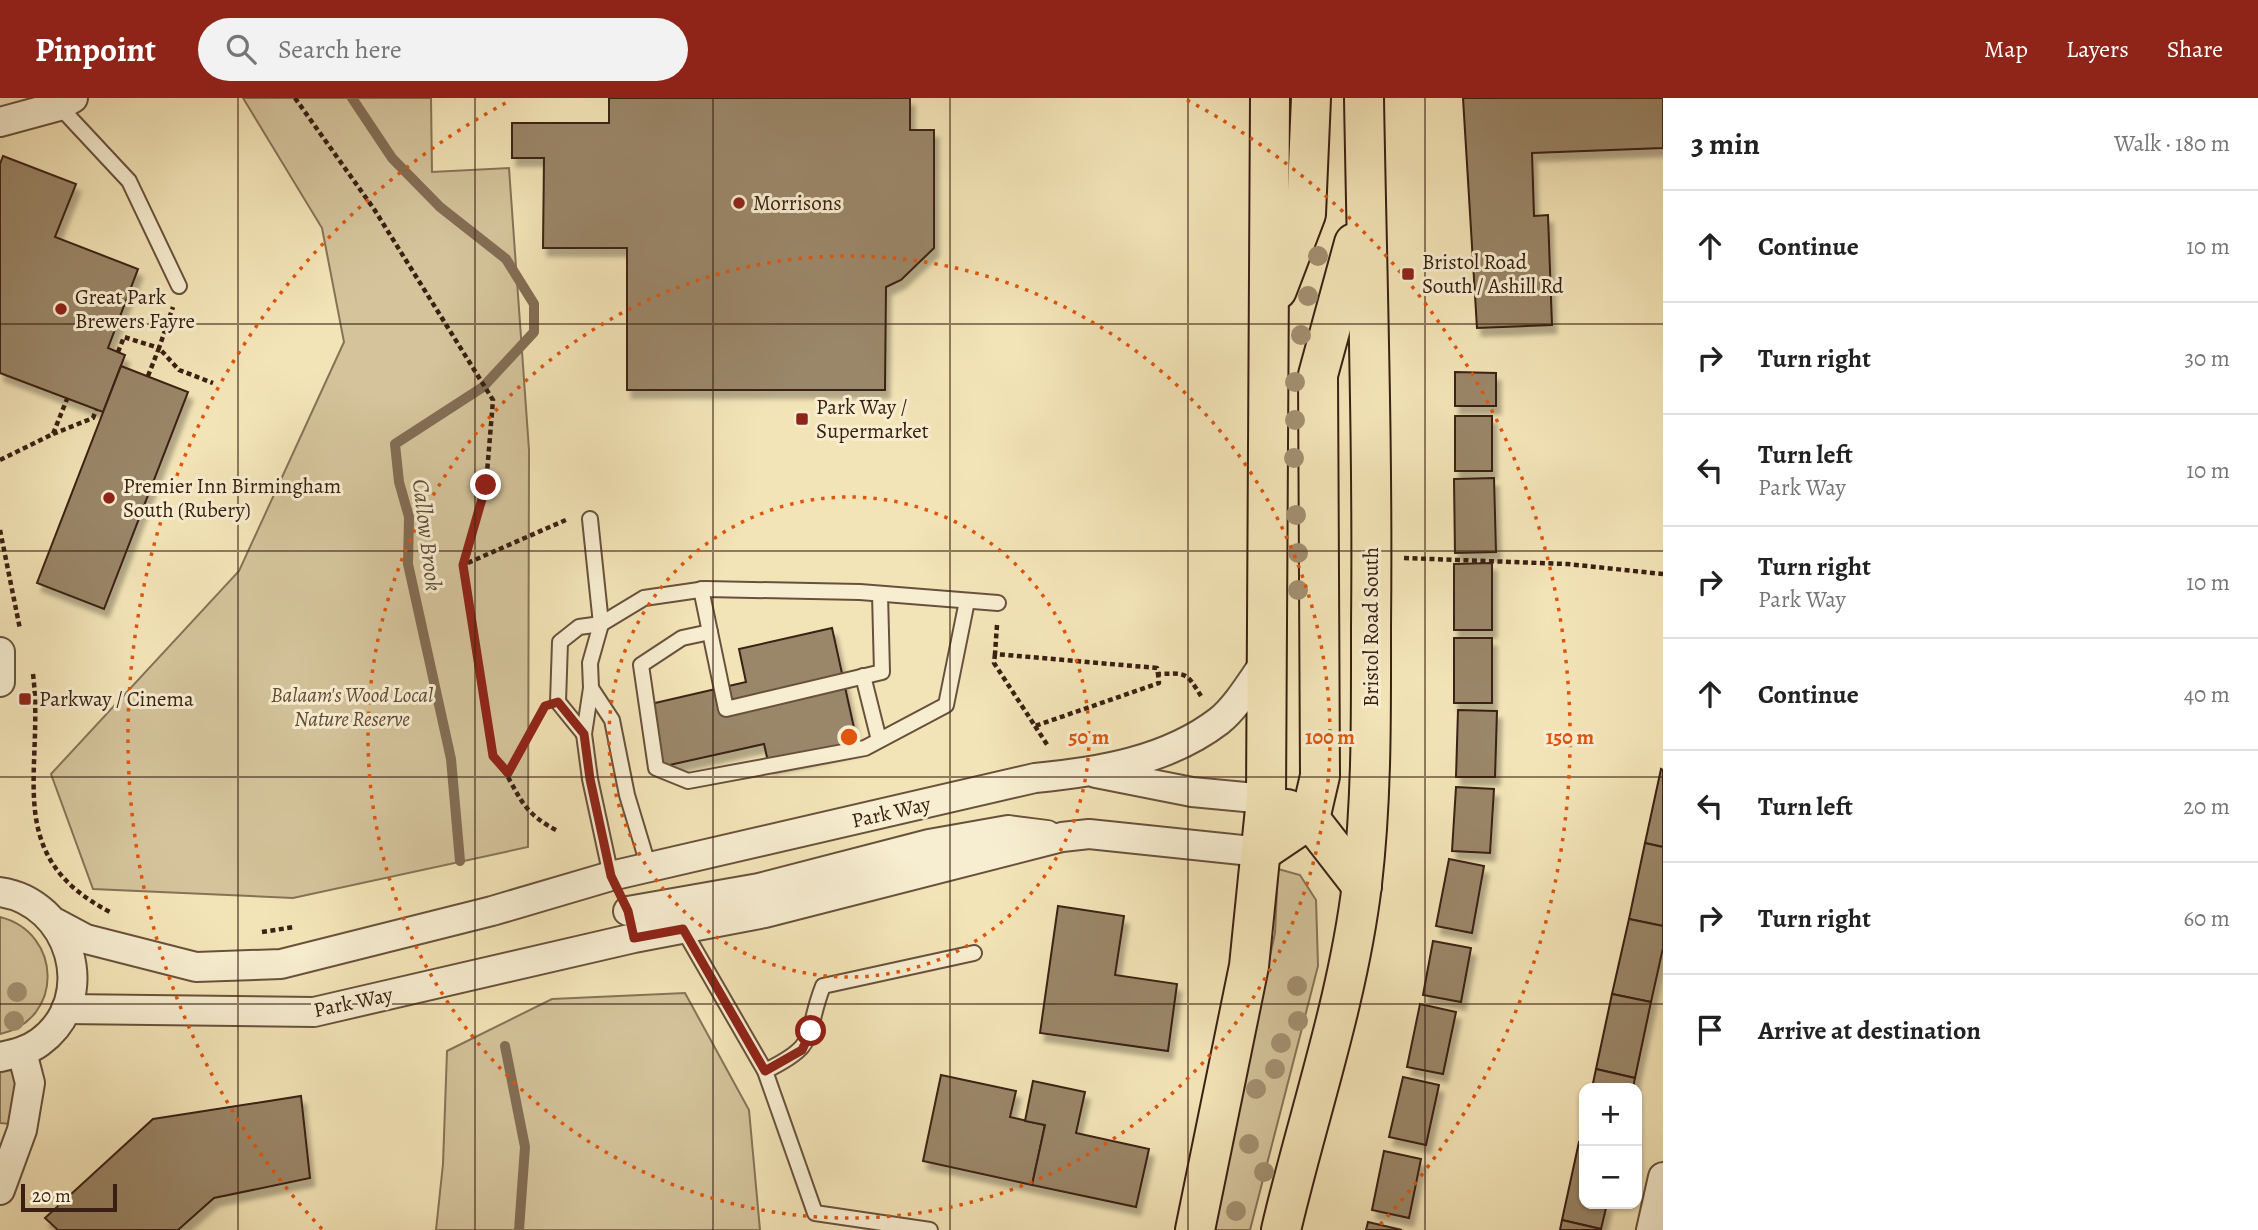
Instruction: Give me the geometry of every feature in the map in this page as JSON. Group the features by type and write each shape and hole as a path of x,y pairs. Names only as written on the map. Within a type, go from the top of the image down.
{"highway":[{"path":"1195,1230 1249,966 1266,799 1269,657 1270,98"},
{"path":"1269,312 1306,214 1311,98"},
{"name":"Bristol Road South","path":"1281,1230 1330,1041 1362,886 1370,796 1372,557 1364,98"},
{"path":"1261,852 1310,819 1320,776 1318,375 1366,201"},
{"path":"1266,799 1310,819 1362,886"}],"street":[{"path":"0,122 66,102"},
{"path":"0,682 12,646"},
{"name":"Park Way","path":"55,923 86,939 196,967 281,964 492,911 611,876 1035,778 1093,772 1179,746 1221,720 1269,657"},
{"name":"Park Way","path":"1093,772 1192,792 1266,799"},
{"name":"Park Way","path":"628,911 759,888 929,844 1008,830 1062,837"},
{"name":"Park Way","path":"66,1009 314,1013 634,938 765,913 1062,837 1089,834 1261,852"},
{"path":"628,911 649,869"},
{"path":"611,876 628,911 634,938"},
{"path":"0,892 13,894 37,905 55,923 67,942 72,964 72,987 66,1009 40,1042 11,1055 30,1083 22,1130 0,1190"},
{"path":"1651,1230 1663,1177"}],"lane":[{"path":"66,102 128,181 179,286"},
{"path":"590,519 601,624 590,663 591,688 584,734 590,779 611,876"},
{"path":"701,589 726,709 882,672 880,593"},
{"path":"584,734 558,702 560,642 579,627 601,624 644,598 701,589 880,593 998,603"},
{"path":"710,632 682,638 641,665 656,768 688,781 865,748 946,705 967,601"},
{"path":"863,676 879,740"},
{"path":"591,688 612,720 627,795 649,869"},
{"path":"683,929 765,1071 815,1213 930,1230"},
{"path":"765,1071 802,1050 811,1031 823,986 974,953"}],"path":[{"path":"295,98 374,209 493,400 486,485 463,565 493,756 508,773 519,801 534,819 556,830"},
{"path":"148,376 179,286"},
{"path":"118,352 124,337 159,348 178,370 213,383"},
{"path":"53,434 67,399"},
{"path":"0,460 93,418 96,410"},
{"path":"463,565 578,514 590,519"},
{"path":"0,530 12,646"},
{"path":"1372,557 1567,564 1663,574"},
{"path":"998,603 995,663 1048,746"},
{"path":"995,654 1157,668 1159,683 1035,726"},
{"path":"31,661 36,699 32,776 35,827 51,865 89,901 114,914"},
{"path":"1158,674 1184,673 1196,687"},
{"path":"508,773 545,706 558,702"},
{"path":"253,933 305,925"}],"green space":[{"name":"Balaam's Wood Local Nature Reserve","path":"243,98 431,98 432,172 509,168 529,450 528,847 293,898 93,889 51,774 239,571 344,342 322,228"},
{"path":"1278,869 1300,875 1316,900 1318,966 1250,1230 1210,1230 1275,933"},
{"path":"0,917 21,926 36,940 45,957 48,976 45,995 36,1012 21,1026 0,1034"},
{"path":"685,993 749,1110 760,1230 436,1230 443,1164 447,1051 552,999"},
{"path":"18,1059 22,1125 0,1123 0,1064"}],"building":[{"name":"Morrisons","path":"609,98 910,98 910,130 934,130 934,248 901,280 886,287 885,390 627,390 627,248 543,248 544,158 512,158 512,123 609,123"},
{"path":"1463,98 1663,98 1663,148 1532,153 1534,216 1548,215 1552,325 1477,328"},
{"name":"Great Park Brewers Fayre","path":"3,156 76,184 55,237 138,269 108,348 125,355 103,412 0,373 0,164"},
{"name":"Premier Inn Birmingham South (Rubery)","path":"121,366 188,392 104,609 37,583"},
{"path":"1455,372 1496,373 1496,406 1455,406"},
{"path":"1455,416 1492,416 1492,471 1455,471"},
{"path":"1494,478 1496,552 1455,553 1454,479"},
{"path":"1492,563 1492,630 1454,630 1454,564"},
{"path":"832,628 858,746 769,766 764,744 656,768 642,706 746,682 739,649"},
{"path":"1454,638 1492,638 1492,703 1454,703"},
{"path":"1458,710 1497,711 1495,777 1456,777"},
{"path":"1661,769 1663,770 1663,847 1645,843"},
{"path":"1456,787 1494,789 1490,853 1452,851"},
{"path":"1645,843 1663,847 1663,926 1629,919"},
{"path":"1449,859 1484,866 1472,933 1436,926"},
{"path":"1058,906 1124,916 1115,975 1177,984 1168,1051 1040,1033"},
{"path":"1629,919 1663,926 1663,948 1651,1002 1612,994"},
{"path":"1433,941 1471,948 1461,1002 1423,995"},
{"path":"1612,994 1651,1002 1635,1078 1596,1069"},
{"path":"1420,1004 1456,1012 1443,1074 1407,1067"},
{"path":"1596,1069 1635,1078 1634,1083 1593,1083"},
{"path":"941,1075 1016,1091 1010,1117 1045,1125 1032,1185 923,1161"},
{"path":"1403,1077 1439,1085 1426,1145 1389,1137"},
{"path":"1033,1081 1085,1092 1076,1133 1149,1149 1136,1207 1032,1185 1045,1125 1025,1121"},
{"path":"301,1096 310,1178 214,1198 178,1230 58,1230 45,1218 153,1119"},
{"path":"1579,1142 1579,1209 1606,1209 1601,1229 1562,1220"},
{"path":"1384,1151 1421,1159 1409,1218 1372,1210"},
{"path":"1562,1220 1601,1229 1601,1230 1560,1230"},
{"path":"1368,1222 1402,1230 1366,1230"}],"waterway":[{"name":"Callow Brook","path":"352,98 392,158 440,207 506,259 534,304 534,332 483,387 395,444 399,482 409,517 408,564 451,759 460,861"},
{"name":"Callow Brook","path":"505,1046 525,1147 519,1230"}],"place":[{"name":"Morrisons","path":"739,203"},
{"name":"Bristol Road South / Ashill Rd","path":"1408,274"},
{"name":"Great Park Brewers Fayre","path":"61,309"},
{"name":"Park Way / Supermarket","path":"802,419"},
{"name":"Premier Inn Birmingham South (Rubery)","path":"109,498"},
{"name":"Parkway / Cinema","path":"25,699"}],"route":[{"path":"486,485 463,565 493,756 508,773 545,706 558,702 584,734 590,779 611,876 628,911 634,938 683,929 765,1071 802,1050 811,1031"}]}
